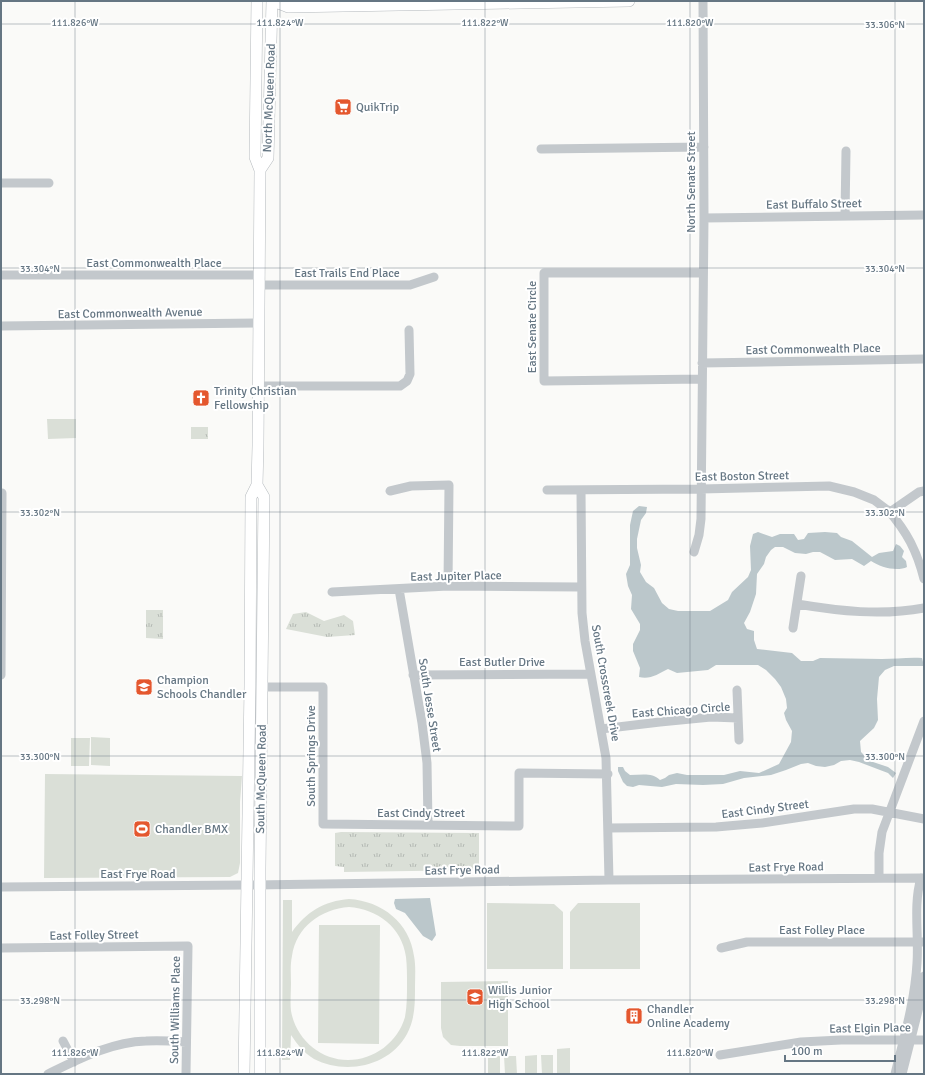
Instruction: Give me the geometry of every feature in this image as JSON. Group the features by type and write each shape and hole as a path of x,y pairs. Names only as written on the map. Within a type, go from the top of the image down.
{"main road":[{"name":"North McQueen Road","path":"257,1 255,157 260,170 260,280"},
{"name":"North McQueen Road","path":"260,170 268,158 272,1"},
{"path":"272,1 288,7 496,2 629,1"},
{"name":"South McQueen Road","path":"244,1074 248,885 252,497 257,485 260,280"},
{"name":"South McQueen Road","path":"257,485 264,497 260,885 260,1074"},
{"path":"250,686 262,687"}],"street":[{"name":"North Senate Street","path":"694,552 699,536 701,519 704,218 703,1"},
{"path":"541,149 704,147"},
{"path":"845,216 846,151"},
{"path":"1,183 49,183"},
{"name":"East Buffalo Street","path":"704,218 924,215"},
{"name":"East Senate Circle","path":"702,379 544,380 544,273 703,273"},
{"name":"East Commonwealth Place","path":"1,275 260,280"},
{"name":"East Trails End Place","path":"260,280 410,285 434,277"},
{"name":"East Commonwealth Avenue","path":"1,326 259,323"},
{"path":"259,386 400,386 407,380 410,374 409,330"},
{"name":"East Commonwealth Place","path":"702,363 924,359"},
{"path":"390,491 411,486 449,485 448,586"},
{"name":"East Boston Street","path":"547,490 829,486 854,492 874,500 888,510 901,525 912,543 924,579"},
{"name":"South Crosscreek Drive","path":"581,490 581,587 585,641 602,729 608,774 609,880"},
{"path":"888,510 890,512 919,492 924,491"},
{"path":"1,675 2,493"},
{"path":"793,628 801,576"},
{"name":"East Jupiter Place","path":"332,592 448,586 581,587"},
{"name":"South Jesse Street","path":"399,589 428,763 428,825"},
{"path":"796,604 846,611 877,612 908,611 924,608"},
{"name":"East Butler Drive","path":"414,675 591,674"},
{"name":"South Springs Drive","path":"262,687 323,687 324,824"},
{"name":"East Chicago Circle","path":"737,690 740,740"},
{"name":"East Chicago Circle","path":"602,729 711,717 738,718"},
{"path":"879,878 879,853 882,832 924,721"},
{"name":"East Cindy Street","path":"324,824 519,826 519,773 608,774"},
{"name":"East Cindy Street","path":"608,828 716,827 762,823 854,809 889,811 924,819"},
{"name":"East Frye Road","path":"1,887 879,878 923,881"},
{"path":"902,1074 921,942 917,890 923,881"},
{"name":"East Folley Place","path":"721,948 747,942 921,942"},
{"name":"East Folley Street","path":"1,948 188,946"},
{"name":"South Williams Place","path":"186,1074 188,946"},
{"path":"895,1074 920,1003 924,976"},
{"path":"63,1040 74,1062"},
{"name":"East Elgin Place","path":"720,1055 801,1042 841,1040 924,1040"},
{"path":"48,1074 92,1053 114,1046 145,1041 186,1042"}],"green space":[{"path":"47,419 76,419 76,438 48,439"},
{"path":"191,427 208,427 208,439 191,439"},
{"path":"146,610 163,610 163,639 146,638"},
{"path":"306,612 324,621 344,615 353,621 355,635 327,637 286,629 293,614"},
{"path":"91,737 110,738 110,766 91,765"},
{"path":"71,738 90,738 89,766 71,766"},
{"name":"Chandler BMX","path":"45,774 242,776 240,802 240,863 238,873 230,877 44,878"},
{"path":"335,833 479,833 479,870 344,872 344,867 335,866"},
{"path":"349,899 373,904 392,916 407,933 415,960 415,1005 410,1028 399,1045 389,1054 378,1061 365,1065 352,1067 326,1064 307,1054 291,1035 290,1060 282,1060 283,900 292,900 292,932 303,919 316,909 340,900","holes":["339,908 359,908 369,911 386,922 394,929 404,946 407,974 406,1013 402,1026 397,1034 384,1048 367,1057 348,1060 338,1059 319,1052 304,1039 298,1030 291,1011 291,959 294,946 299,936 304,928 312,921 329,911"]},
{"path":"487,903 554,904 563,912 563,969 487,969"},
{"path":"578,903 640,903 640,969 570,969 570,912"},
{"path":"319,925 380,925 379,1044 318,1043"},
{"path":"508,981 508,1046 451,1045 443,1037 441,1028 441,982"},
{"path":"570,1048 570,1074 557,1074 557,1049"},
{"path":"537,1055 537,1074 525,1074 525,1056"},
{"path":"541,1055 553,1055 553,1074 542,1074"},
{"path":"488,1056 500,1056 500,1074 488,1074"},
{"path":"504,1056 516,1056 517,1074 505,1074"}],"shaded area":[{"path":"639,506 647,507 646,513 641,520 637,539 637,548 641,565 640,572 646,582 654,588 662,603 669,609 678,611 710,611 728,600 732,592 748,577 751,570 750,546 753,534 758,532 772,537 780,534 794,534 798,540 804,539 808,533 837,533 841,537 852,541 872,557 879,553 893,551 896,544 900,546 904,551 902,557 906,561 907,567 898,569 884,567 871,561 864,566 852,559 835,560 820,552 806,554 795,553 783,547 775,547 766,557 764,564 757,574 756,594 750,612 744,623 747,629 754,631 754,640 757,649 792,653 801,661 813,661 820,658 922,658 924,666 894,666 885,670 879,677 877,699 878,720 874,728 860,741 861,752 870,761 888,767 896,773 893,778 888,773 850,760 841,761 834,765 825,767 808,763 801,764 771,775 744,778 723,784 676,784 662,787 639,785 633,787 627,786 623,782 618,771 618,767 623,767 630,775 650,775 657,777 660,780 677,773 687,775 724,775 740,771 759,773 779,764 791,742 792,731 784,713 787,708 786,699 781,687 766,670 758,665 716,665 708,670 677,673 668,669 647,678 639,677 640,668 633,651 633,644 640,630 640,624 631,609 632,595 628,586 626,574 630,565 630,525 633,511"},
{"path":"430,898 436,935 432,941 423,936 405,913 396,909 394,903 395,899"}],"place":[{"name":"QuikTrip","path":"343,107"},
{"name":"Trinity Christian Fellowship","path":"201,398"},
{"name":"Champion Schools Chandler","path":"144,687"},
{"name":"Chandler BMX","path":"142,829"},
{"name":"Willis Junior High School","path":"475,997"},
{"name":"Chandler Online Academy","path":"634,1016"}]}
